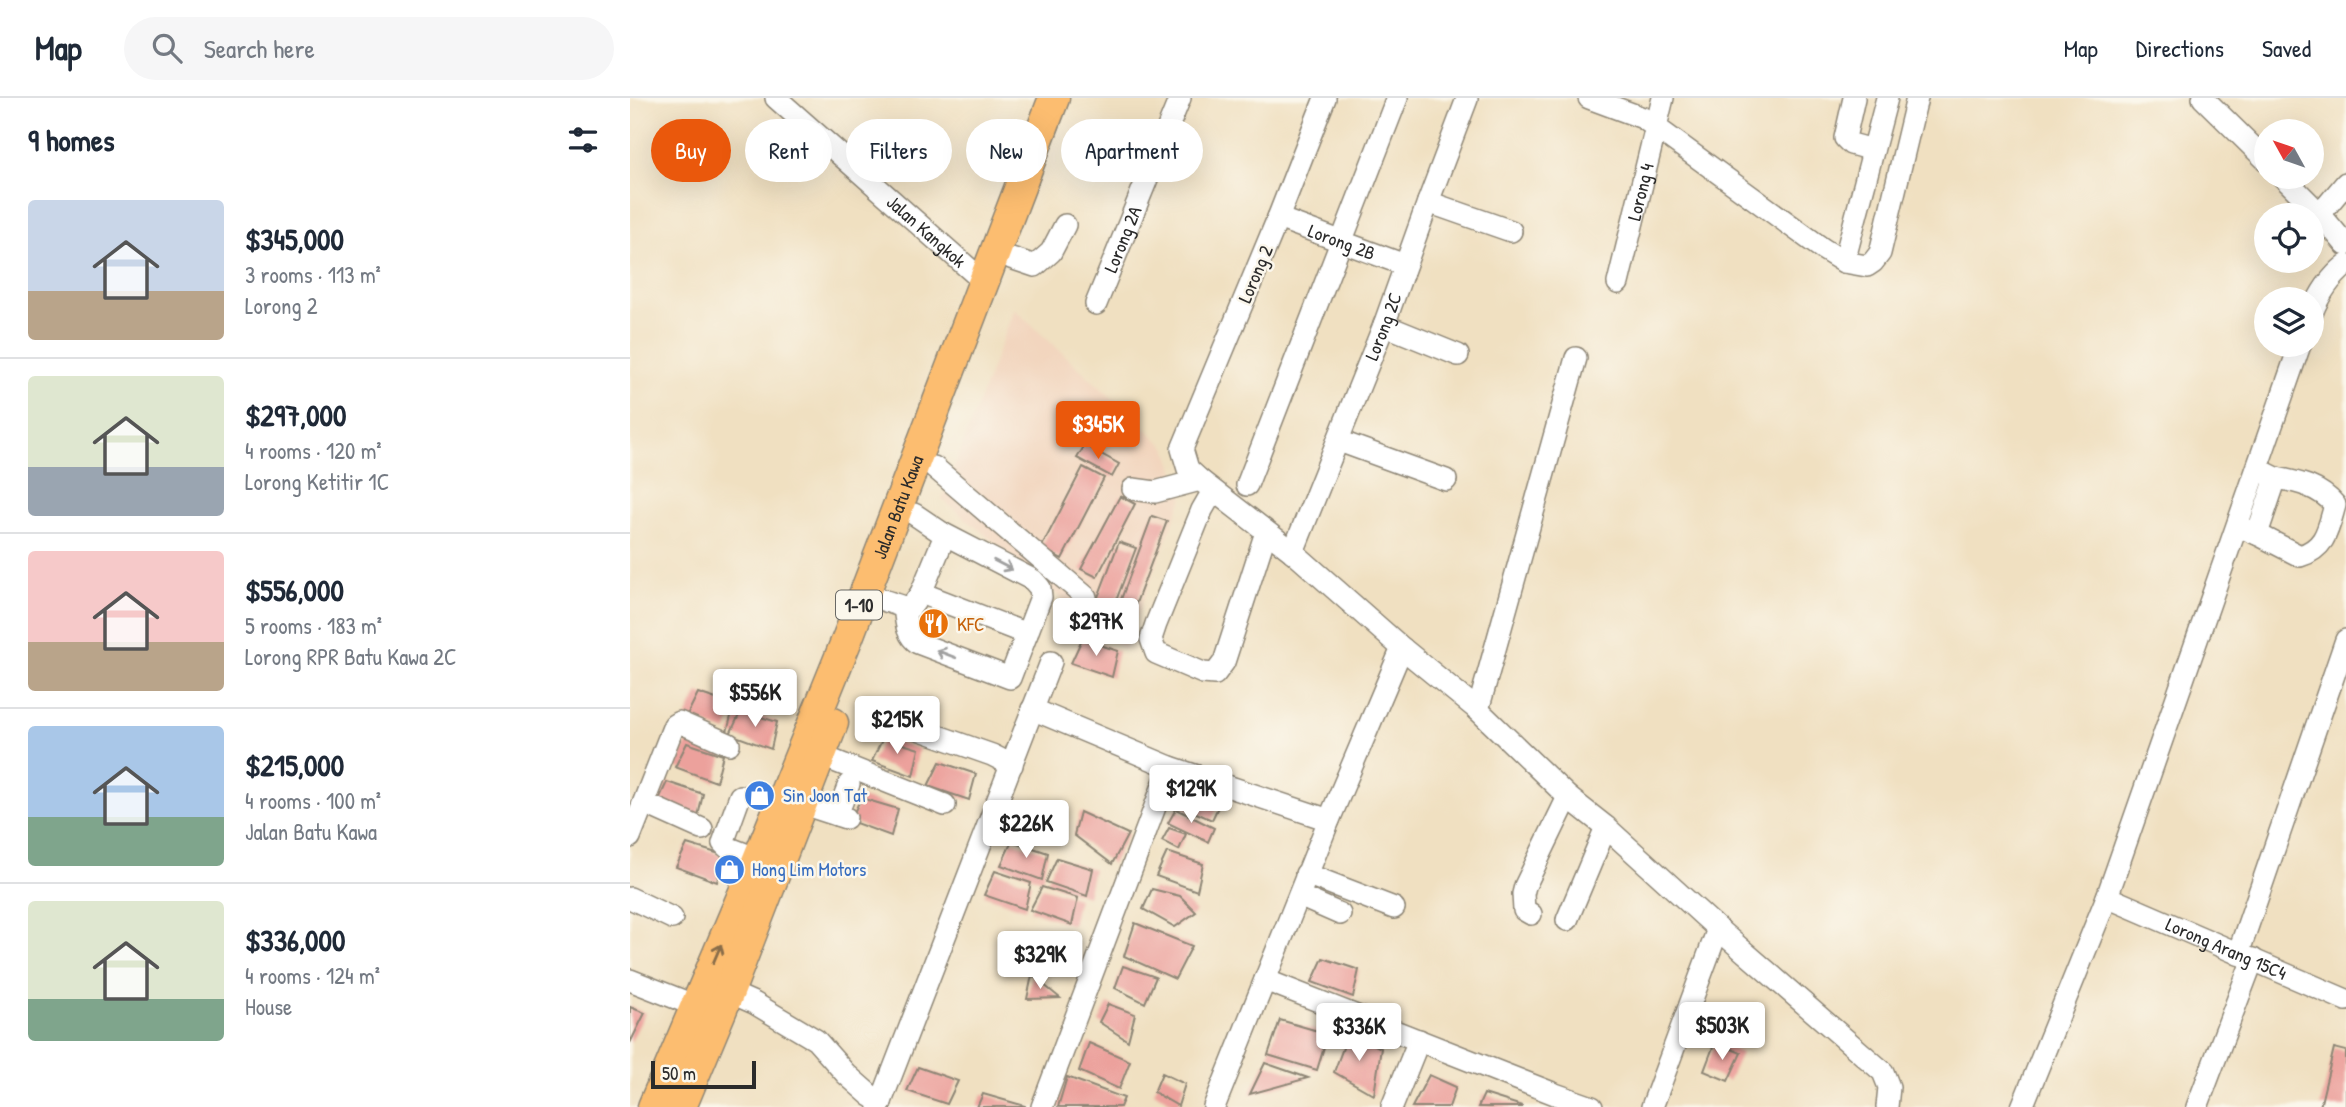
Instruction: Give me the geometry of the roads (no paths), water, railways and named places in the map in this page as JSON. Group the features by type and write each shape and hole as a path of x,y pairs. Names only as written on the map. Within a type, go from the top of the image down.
{"highway":[{"name":"Jalan Batu Kawa","path":"653,1107 848,637 1054,98"},
{"name":"Jalan Batu Kawa","path":"681,1107 822,756 892,603 914,514 1072,98"}],"street":[{"name":"Lorong 2A","path":"1096,304 1180,98"},
{"name":"Lorong 2","path":"1207,486 1188,469 1182,449 1325,98"},
{"path":"1247,485 1397,98"},
{"path":"1589,98 1643,118 1823,249 1844,262 1867,266 1874,262 1880,253 1917,98"},
{"name":"Lorong 4","path":"1618,283 1663,98"},
{"path":"1854,98 1845,138 1851,144 1873,150"},
{"path":"1844,262 1887,98"},
{"path":"2203,98 2254,148"},
{"name":"Lorong 2C","path":"1293,552 1384,325 1467,99"},
{"name":"Jalan Kangkok","path":"790,102 983,281"},
{"path":"2324,209 2346,183"},
{"path":"2295,189 2309,203"},
{"path":"1428,202 1511,231"},
{"name":"Lorong 2B","path":"1278,218 1405,265"},
{"path":"2324,219 2346,245"},
{"path":"1011,258 1035,266 1051,252 1065,225"},
{"path":"2324,291 2336,273 2346,265"},
{"path":"1384,325 1458,355"},
{"path":"2022,1107 2107,897 2296,357"},
{"path":"1478,710 1576,358"},
{"path":"1339,442 1447,480"},
{"path":"934,467 1086,597"},
{"path":"2236,526 2300,556 2315,551 2340,509 2326,495 2300,482 2276,478 2256,468"},
{"path":"2257,534 2276,478"},
{"path":"1207,486 1202,510 1156,624 1152,639 1156,653 1203,673 1215,674 1224,662 1266,532"},
{"path":"1133,489 1155,492 1207,486 1293,552 1402,648 1478,710 1568,797 1606,827 1718,929 1883,1072 1889,1087 1887,1107"},
{"path":"892,603 912,639 918,643 1010,678 1041,597 1040,588 1033,580 942,533 914,514"},
{"path":"892,603 911,607 921,593 943,540 942,533"},
{"path":"921,593 1027,634"},
{"path":"2197,1107 2346,640"},
{"path":"1214,1107 1328,820 1402,648"},
{"path":"729,992 754,1003 817,1040 846,1074 880,1104 1051,662"},
{"path":"1032,709 1170,767 1328,820"},
{"path":"630,837 674,726 679,722 729,744"},
{"path":"918,729 992,755 1012,765"},
{"path":"822,756 945,805"},
{"path":"1042,1107 1170,767"},
{"path":"803,804 841,816 849,784"},
{"path":"740,796 723,843 727,848 758,859"},
{"path":"1531,914 1524,909 1525,886 1568,797"},
{"path":"644,803 702,829"},
{"path":"1567,920 1606,827"},
{"path":"1306,874 1394,908"},
{"path":"1299,896 1340,914"},
{"name":"Lorong Arang 15C4","path":"2107,897 2346,1000"},
{"path":"630,898 672,918"},
{"path":"1652,1107 1718,929"},
{"path":"630,980 696,1006"},
{"path":"1265,980 1419,1040 1552,1101 1592,1107"},
{"path":"1392,1107 1419,1040"}],"place":[{"name":"KFC","path":"934,624"},
{"name":"Sin Joon Tat","path":"760,795"},
{"name":"Hong Lim Motors","path":"729,869"}]}
